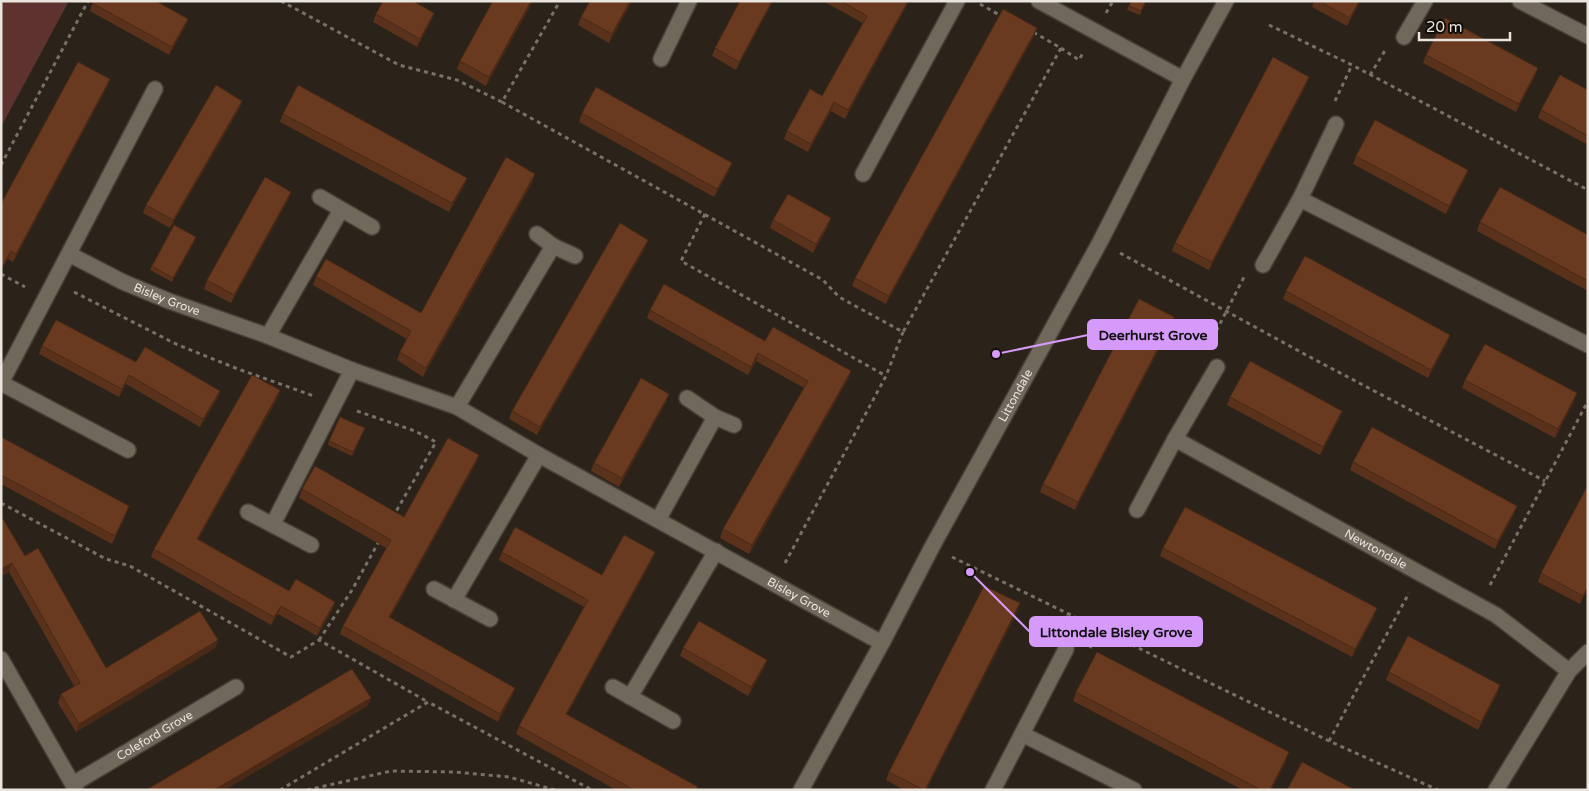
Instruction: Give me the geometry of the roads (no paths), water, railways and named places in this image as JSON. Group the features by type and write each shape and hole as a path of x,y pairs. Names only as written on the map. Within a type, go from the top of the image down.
{"street":[{"path":"661,58 689,1"},
{"path":"863,174 957,1"},
{"path":"1039,1 1183,79"},
{"name":"Littondale","path":"801,790 1100,242 1183,79 1226,1"},
{"path":"1404,37 1425,1"},
{"path":"1520,1 1588,36"},
{"path":"128,450 1,383 155,89"},
{"path":"1263,265 1300,199 1336,124"},
{"path":"320,197 372,227"},
{"path":"1300,199 1588,345"},
{"path":"268,336 341,210"},
{"path":"537,234 552,246 575,256"},
{"path":"457,407 552,246"},
{"name":"Bisley Grove","path":"68,254 132,286 169,301 268,336 352,370 457,407 539,455 882,643"},
{"path":"1137,510 1175,439 1217,367"},
{"path":"273,524 352,370"},
{"path":"687,398 715,417 734,425"},
{"path":"658,520 715,417"},
{"name":"Newtondale","path":"1175,439 1496,615 1569,671"},
{"path":"454,600 539,455"},
{"path":"248,512 311,545"},
{"path":"630,698 716,551"},
{"path":"434,589 490,619"},
{"path":"993,790 1066,649"},
{"path":"1496,790 1569,671 1588,652"},
{"name":"Coleford Grove","path":"1,659 74,787 236,687"},
{"path":"613,688 673,721"},
{"path":"1022,734 1134,790"}],"place":[{"name":"Deerhurst Grove","path":"996,354"},
{"name":"Littondale Bisley Grove","path":"970,572"}]}
